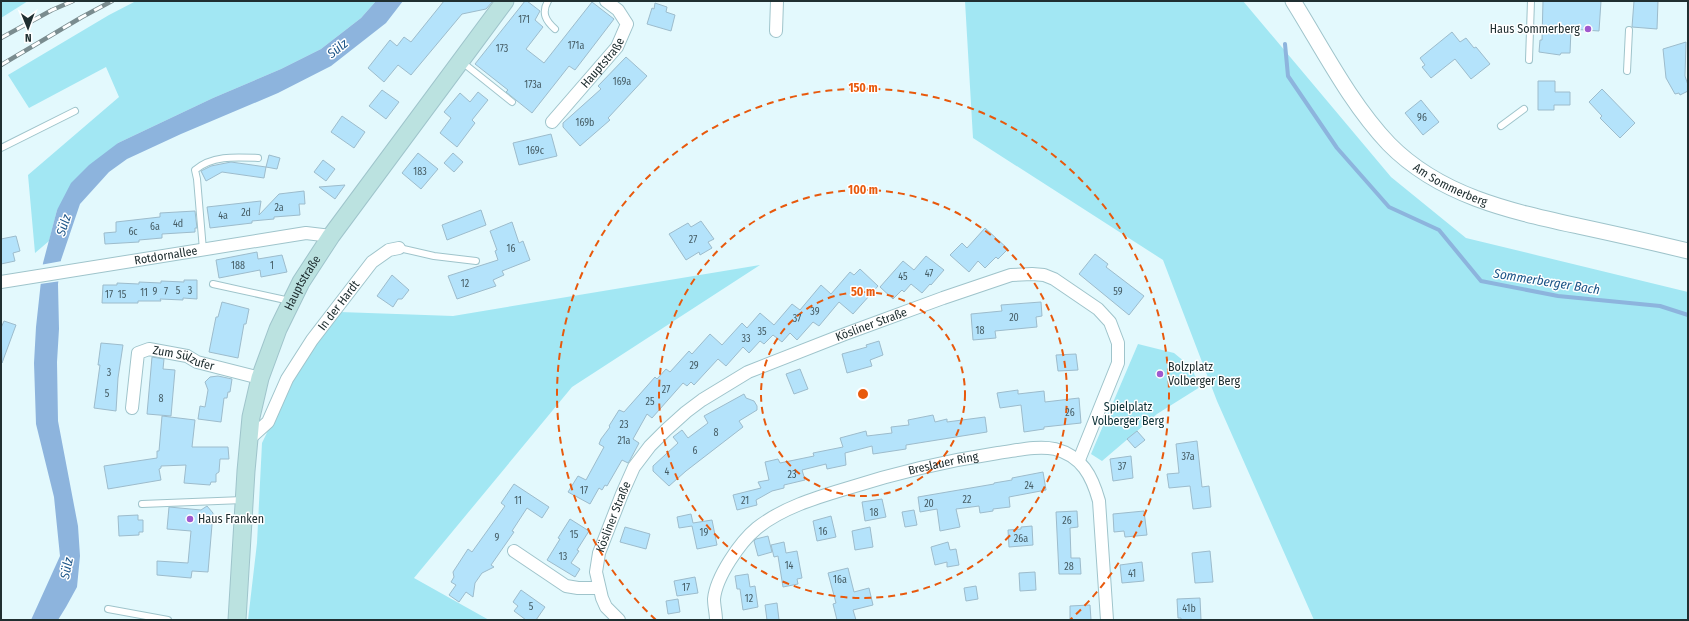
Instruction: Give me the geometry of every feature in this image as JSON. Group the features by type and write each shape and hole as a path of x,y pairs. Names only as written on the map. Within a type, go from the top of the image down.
{"main road":[{"name":"Hauptstraße","path":"237,620 248,440 252,410 260,378 278,329 301,282 331,236 505,1"}],"street":[{"name":"Hauptstraße","path":"552,122 617,47 627,24 618,10 606,1"},
{"path":"776,31 777,1"},
{"name":"Am Sommerberg","path":"1293,1 1361,109 1390,144 1421,170 1449,187 1487,204 1517,213 1688,251"},
{"name":"Rotdornallee","path":"1,282 306,233 331,236"},
{"name":"In der Hardt","path":"248,440 268,422 287,379 312,340 372,262 390,250 399,248"},
{"name":"Kösliner Straße","path":"619,620 606,607 599,588 596,572 599,553 634,467 650,446 686,412 714,392 748,372 845,334 1011,275 1044,275 1054,279 1098,309 1110,322 1116,334 1118,343 1118,363 1079,460"},
{"name":"Zum Sülzufer","path":"132,408 138,353 149,349 187,356 197,362 260,378"},
{"name":"Breslauer Ring","path":"716,620 715,595 721,578 736,549 758,528 776,515 826,495 881,477 973,456 1041,448 1055,449 1079,460"},
{"path":"1079,460 1090,476 1099,501 1107,620"},
{"path":"514,551 566,586 578,588 599,588"}],"lane":[{"path":"548,1 545,10 546,18 555,29"},
{"path":"1529,60 1531,1"},
{"path":"1628,70 1630,30"},
{"path":"461,61 512,102"},
{"path":"1501,126 1524,109"},
{"path":"1,148 75,111"},
{"path":"203,250 195,170 206,162 232,157 258,158"},
{"name":"In der Hardt","path":"399,248 434,256 476,261"},
{"path":"213,284 291,301"},
{"path":"142,504 244,500"},
{"path":"108,608 168,620"}],"green space":[{"path":"1,1 28,1 1,18"},
{"path":"136,1 376,1 361,18 321,49 281,69 213,98 118,143 57,210 49,241 35,253 28,175 119,97 106,67 29,108 8,75 109,15"},
{"path":"965,1 1243,1 1391,177 1466,238 1688,292 1688,620 1314,620 1217,401 1163,260 973,138"},
{"path":"760,265 572,387 414,578 489,620 248,620 257,543 262,443 298,368 340,312 453,316"},
{"name":"Spielplatz Volberger Berg","path":"1138,344 1174,353 1191,367 1200,387 1157,414 1102,461 1091,454"}],"water":[{"name":"Sülz","path":"376,1 403,1 386,23 331,66 278,93 181,134 127,159 109,172 80,204 61,260 58,284 59,329 57,362 58,421 78,526 80,556 77,587 58,620 31,620 60,556 54,497 36,424 34,363 36,327 43,263 57,210 71,183 89,165 118,143 213,98 281,69 321,49 361,18"}],"pier":[{"path":"62,261 61,281 40,284 40,265"}],"building":[{"path":"444,1 493,1 486,9 462,14 411,75 398,65 384,82 368,68 390,40 397,46 404,37 411,42"},
{"path":"525,1 540,11 535,20 543,27 526,49 544,63 592,2 614,19 575,70 569,66 532,113 506,92 508,90 475,64"},
{"name":"Haus Sommerberg","path":"1543,1 1601,1 1599,31 1571,29 1570,53 1561,53 1560,55 1539,52 1540,40 1542,40"},
{"path":"1634,1 1658,1 1657,29 1632,27"},
{"path":"655,3 667,7 666,12 675,15 671,31 647,24 652,8 654,9"},
{"path":"1452,32 1460,42 1466,38 1474,48 1476,47 1490,64 1471,79 1455,59 1431,78 1422,67 1425,65 1420,58"},
{"path":"1686,42 1685,76 1688,91 1680,95 1679,93 1675,94 1666,78 1663,49"},
{"path":"626,57 647,76 608,118 610,120 580,146 563,127 563,123 601,89 598,86"},
{"path":"1538,81 1555,81 1555,92 1570,92 1570,105 1554,105 1554,110 1538,110"},
{"path":"1602,89 1635,123 1620,138 1600,118 1602,116 1589,102"},
{"path":"382,90 399,102 386,119 369,106"},
{"path":"478,92 488,100 472,120 475,123 457,147 440,133 451,118 444,112 460,93 470,102"},
{"path":"1421,100 1439,122 1423,135 1405,113"},
{"path":"342,116 365,132 354,148 331,132"},
{"path":"551,134 557,156 519,165 513,143"},
{"path":"418,153 438,169 421,189 402,173"},
{"path":"453,153 463,162 454,172 444,163"},
{"path":"269,155 280,158 277,169 266,167"},
{"path":"323,160 335,169 326,181 314,172"},
{"path":"231,162 266,167 264,178 222,172 206,181 201,171 211,166"},
{"path":"345,185 335,199 319,187"},
{"path":"304,191 305,204 299,204 300,215 274,217 274,219 252,221 252,223 210,228 207,207 261,201 259,215 279,194"},
{"path":"481,210 486,225 447,240 442,225"},
{"path":"195,211 197,228 195,228 195,232 162,234 162,238 139,240 139,242 105,244 104,233 116,232 116,222 160,217 160,213"},
{"path":"701,221 714,239 708,242 712,248 700,255 699,252 686,260 669,234 688,223 691,227"},
{"path":"512,222 519,243 523,241 530,260 502,271 504,275 493,280 496,286 457,299 448,276 498,260 495,251 497,250 490,231"},
{"path":"985,228 1008,249 998,259 996,257 985,268 978,261 969,272 950,255 962,243 967,248"},
{"path":"16,236 20,251 13,253 15,261 1,264 1,239"},
{"path":"257,252 258,259 282,255 287,272 261,277 260,270 219,278 216,260"},
{"path":"1095,254 1108,264 1106,267 1144,296 1129,315 1079,274"},
{"path":"926,256 944,270 922,293 911,284 904,292 902,290 893,299 880,287 903,261 914,270"},
{"path":"860,269 878,286 853,314 839,302 819,326 813,322 797,340 790,333 782,342 773,335 764,344 760,341 749,353 743,347 726,366 718,359 694,385 691,382 687,386 683,383 652,418 647,414 633,439 639,443 630,460 628,463 622,460 607,486 605,485 602,490 599,488 590,504 568,492 578,476 586,480 604,447 599,444 601,439 610,427 609,426 619,410 624,412 655,377 657,379 666,369 670,372 689,351 692,354 710,334 722,345 742,323 747,328 760,313 774,325 792,304 800,310 821,285 831,294 850,272 854,275"},
{"path":"392,275 409,290 402,299 398,299 393,307 377,296"},
{"path":"184,280 197,280 197,299 183,298 183,300 160,299 161,301 138,301 138,303 102,303 103,285 117,285 117,283 139,284 139,282 161,283 161,281 184,282"},
{"path":"222,302 249,309 246,324 244,324 238,358 209,352 216,317 218,317"},
{"path":"1041,302 1042,316 1036,317 1037,327 995,331 996,338 973,340 971,314 1002,311 1001,305"},
{"path":"4,321 16,325 2,363 1,328"},
{"path":"879,341 883,355 870,360 872,366 847,373 842,354 867,347 866,345"},
{"path":"101,343 123,345 118,378 116,411 94,408 100,365 98,365"},
{"path":"1076,354 1078,370 1058,371 1056,355"},
{"path":"152,357 164,359 163,369 175,370 171,416 147,414"},
{"path":"800,369 808,389 794,394 786,374"},
{"path":"218,376 232,379 230,392 228,392 227,398 224,398 221,422 198,419 200,406 205,407 208,390 205,382 210,377"},
{"path":"1018,390 1018,394 1044,391 1045,402 1079,398 1081,423 1044,427 1044,429 1024,432 1021,405 1000,408 997,393"},
{"path":"744,394 746,398 754,401 757,406 757,410 739,421 743,427 669,486 653,471 653,466 678,443 673,437 682,430 688,438 708,423 704,416"},
{"path":"933,415 935,422 947,419 947,422 985,417 987,432 906,445 906,449 873,454 872,446 845,453 846,465 827,469 826,464 802,470 805,480 784,485 784,488 772,491 756,500 757,505 737,510 733,495 761,488 758,482 769,480 765,462 778,459 780,463 814,456 813,453 843,447 840,438 866,431 867,436 892,433 891,427 909,425 908,420"},
{"path":"162,416 195,420 192,447 228,447 229,459 220,459 219,472 216,474 216,482 211,482 210,485 184,483 186,465 161,466 159,469 161,480 108,489 104,466 157,458"},
{"path":"1137,431 1145,440 1135,448 1127,439"},
{"path":"1197,441 1202,487 1209,486 1211,507 1193,509 1190,486 1169,488 1167,474 1179,473 1176,444"},
{"path":"1131,456 1133,478 1113,481 1110,459"},
{"path":"1043,472 1046,490 1009,497 1010,507 993,509 993,511 980,513 979,506 956,509 960,527 940,531 937,509 920,512 918,497 994,484 1012,480 1012,478"},
{"path":"514,484 549,507 542,518 527,508 512,531 514,532 491,565 494,567 482,573 475,583 473,597 466,592 459,602 449,595 456,585 451,582 454,577 453,572 468,549 472,552 505,506 501,503"},
{"path":"882,499 886,517 865,521 862,502"},
{"path":"207,506 213,513 208,572 192,571 191,578 157,575 157,561 188,563 191,531 167,529 169,507 201,510"},
{"path":"914,510 917,525 905,527 902,512"},
{"path":"1077,511 1078,527 1070,528 1071,558 1080,558 1081,574 1059,574 1056,512"},
{"path":"1144,511 1147,535 1125,537 1124,531 1114,532 1113,514"},
{"path":"691,514 693,523 712,520 717,545 697,549 692,526 679,528 677,517"},
{"path":"138,515 138,520 143,520 143,532 139,532 139,535 119,536 118,516"},
{"path":"831,516 836,537 817,541 813,521"},
{"path":"570,519 589,531 571,563 580,569 575,577 547,560"},
{"path":"1032,526 1033,545 1009,547 1008,530"},
{"path":"625,527 650,534 646,549 620,542"},
{"path":"870,527 873,547 855,550 852,531"},
{"path":"768,536 772,552 758,556 754,541 756,539"},
{"path":"784,542 786,553 797,551 802,578 797,579 798,584 783,587 778,556 774,557 771,545"},
{"path":"948,542 950,550 956,549 959,565 947,567 947,562 935,565 931,547"},
{"path":"1210,551 1213,582 1195,583 1192,553"},
{"path":"1142,562 1144,581 1122,583 1120,565"},
{"path":"848,568 854,592 869,588 873,605 853,610 856,620 837,620 833,604 836,603 828,573"},
{"path":"1035,572 1036,590 1020,591 1019,573"},
{"path":"748,574 750,587 755,586 758,607 743,610 740,589 737,589 735,576"},
{"path":"695,577 698,593 677,596 674,581"},
{"path":"976,586 978,599 966,601 964,588"},
{"path":"521,590 545,607 536,620 526,620 514,611 518,606 513,602"},
{"path":"1200,598 1201,620 1181,620 1181,618 1178,618 1177,599"},
{"path":"678,599 680,612 668,614 666,601"},
{"path":"777,603 779,620 767,620 765,605"},
{"path":"1090,605 1091,620 1070,620 1070,606"}],"waterway":[{"name":"Sommerberger Bach","path":"1285,44 1288,76 1337,148 1389,207 1439,230 1481,281 1558,296 1660,306 1688,315"}],"railway":[{"path":"1,38 52,10 73,1"},
{"path":"1,65 112,1"}],"place":[{"name":"Haus Sommerberg","path":"1588,29"},
{"name":"Bolzplatz Volberger Berg","path":"1160,374"},
{"name":"Haus Franken","path":"190,519"}]}
